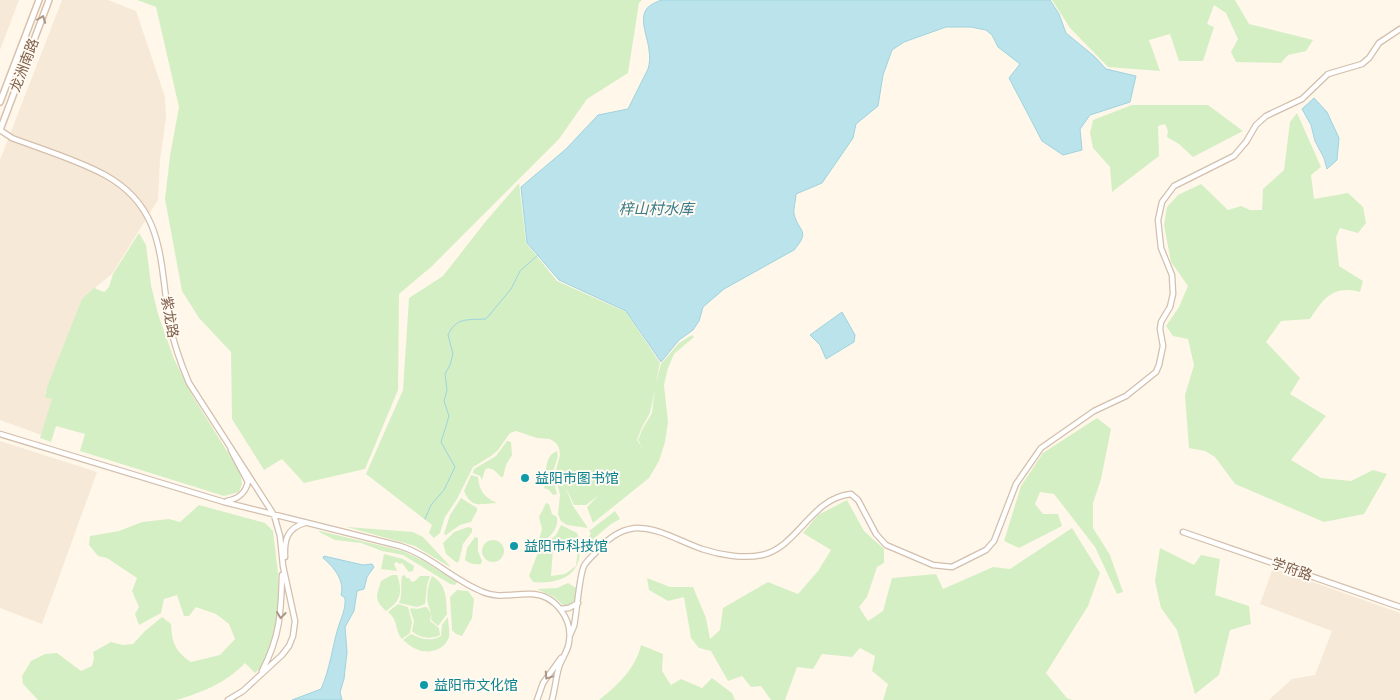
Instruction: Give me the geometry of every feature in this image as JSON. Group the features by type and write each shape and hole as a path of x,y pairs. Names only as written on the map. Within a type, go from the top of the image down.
{"main road":[{"name":"龙洲南路","path":"0,102 39,0"},
{"name":"龙洲南路","path":"0,130 49,0"},
{"path":"0,89 8,82"}],"street":[{"path":"552,700 560,666 574,626 584,566 606,542 622,531 643,527 656,529 709,551 743,556 764,555 785,543 814,512 841,495 851,494 858,500 876,534 886,545 933,565 952,567 986,550 994,541 1016,484 1041,448 1094,411 1126,396 1156,372 1160,365 1163,346 1160,322 1170,307 1174,294 1172,275 1161,248 1158,220 1162,202 1174,186 1234,156 1246,142 1256,125 1266,116 1302,99 1328,74 1362,64 1379,44 1400,29"},
{"name":"紫龙路","path":"0,130 12,138 105,175 132,195 142,207 159,244 170,324 182,368 189,383 274,515 280,536 283,566 294,620 293,636 289,646 282,655 243,691 228,700"},
{"path":"0,434 224,502 413,551 492,596 540,595 549,599 566,617 570,635"},
{"path":"224,502 243,494 248,482 234,459 226,440"},
{"path":"286,581 284,544 286,538 292,529 306,523"},
{"name":"学府路","path":"1183,532 1400,607"},
{"name":"紫龙路","path":"261,674 271,652 281,619 283,566"},
{"path":"560,609 569,608 578,603"},
{"path":"537,700 543,683 564,656"}],"shaded area":[{"path":"0,0 19,0 0,50"},
{"path":"62,0 108,0 136,11 165,97 166,118 160,160 158,200 112,274 86,295 45,393 58,400 44,436 0,420 0,160"},
{"path":"0,441 97,472 42,624 0,608"},
{"path":"1273,568 1400,613 1400,700 1269,700 1292,679 1315,675 1332,631 1260,604"}],"green space":[{"path":"137,0 642,0 639,3 628,73 587,99 559,139 431,267 399,294 398,390 365,469 304,483 282,459 264,470 232,419 231,352 199,318 182,291 165,199 170,156 179,107 156,7"},
{"path":"1052,0 1235,0 1249,24 1313,40 1306,51 1288,55 1281,63 1236,62 1231,52 1238,39 1226,13 1214,5 1207,24 1214,27 1203,61 1179,61 1170,34 1149,40 1160,71 1108,67 1070,28"},
{"path":"1132,105 1208,105 1243,131 1193,157 1179,144 1167,137 1168,131 1165,124 1158,126 1159,156 1112,192 1110,167 1093,148 1090,133 1093,120"},
{"path":"1297,113 1321,167 1311,175 1314,199 1348,193 1363,207 1366,223 1358,233 1340,228 1336,237 1339,266 1363,281 1360,292 1343,290 1336,292 1325,299 1310,319 1281,321 1266,342 1300,378 1290,394 1326,416 1291,460 1321,478 1351,481 1373,470 1387,474 1364,514 1324,522 1235,484 1215,457 1205,451 1189,448 1185,395 1194,365 1188,339 1173,336 1166,326 1179,307 1188,286 1171,262 1164,225 1167,207 1178,195 1201,184 1228,210 1241,206 1250,210 1262,210 1263,189 1284,170 1290,122"},
{"path":"519,183 526,243 557,281 626,312 660,363 656,384 661,364 679,343 692,335 694,337 674,354 668,368 664,385 668,422 665,442 659,461 649,478 593,523 587,507 598,496 586,505 574,505 565,486 573,506 588,528 567,525 561,521 558,514 560,495 555,473 560,455 556,443 550,439 537,438 516,431 510,433 498,450 491,456 473,467 457,499 445,517 440,533 434,538 429,533 432,525 366,474 403,390 409,298 443,276 486,221","holes":["655,389 652,413 638,440 643,449 637,440 650,413"]},
{"path":"139,233 146,245 151,285 158,314 174,359 192,395 240,472 242,484 239,492 224,496 80,451 85,434 56,426 51,442 40,438 52,399 45,397 47,387 82,299 94,288 104,292 109,287 113,274"},
{"path":"1097,418 1111,429 1101,479 1093,503 1093,528 1110,555 1123,592 1117,594 1095,547 1054,494 1040,492 1035,504 1043,514 1058,514 1062,526 1019,548 1004,541 1021,486 1043,453"},
{"path":"507,441 511,442 512,455 506,465 503,477 488,468 485,470 482,480 480,476 473,473 474,469 496,456"},
{"path":"557,451 558,456 552,475 557,494 553,495 544,488 547,462 549,457"},
{"path":"471,475 478,477 483,493 497,503 478,504 470,501 464,491"},
{"path":"461,498 477,508 477,511 471,522 460,525 446,535 444,534 450,515"},
{"path":"847,500 864,531 884,549 884,563 877,567 867,597 859,607 868,621 883,611 892,578 936,574 943,589 993,567 1010,569 1072,528 1100,573 1088,606 1046,673 1067,698 1072,700 883,700 888,684 872,671 875,656 860,648 852,657 822,654 813,669 797,667 785,700 771,700 761,686 751,687 742,676 728,681 711,651 699,648 691,638 684,597 668,601 649,590 647,578 670,587 693,587 706,618 710,639 720,630 723,608 768,582 798,594 818,571 831,550 803,533 818,515"},
{"path":"546,503 549,504 552,514 557,517 556,527 552,534 537,547 542,529 539,517"},
{"path":"199,505 265,523 273,531 278,573 278,605 275,631 261,667 255,673 245,663 221,682 176,700 38,700 23,684 22,676 31,661 45,654 57,653 81,671 92,666 93,652 111,642 123,645 133,644 162,617 171,624 175,646 191,662 220,655 235,639 229,624 216,614 196,607 189,616 184,616 177,595 164,599 161,613 139,625 135,614 139,607 132,591 137,578 107,558 98,556 89,545 90,536 119,531 142,522 169,519 180,522"},
{"path":"615,511 620,519 592,540 589,537 591,533 589,531"},
{"path":"561,525 577,533 580,541 557,543 557,547 547,546 545,544 556,535"},
{"path":"347,527 413,532 423,537 450,567 415,546"},
{"path":"468,527 472,528 472,532 463,544 457,563 446,554 443,543 454,532"},
{"path":"320,531 403,551 424,561 457,582 455,585 450,584 403,555 382,551 361,543 335,540"},
{"path":"475,537 478,538 481,564 472,564 465,560 467,548"},
{"path":"489,540 497,540 504,547 504,555 497,562 489,562 482,555 482,547"},
{"path":"543,545 553,549 551,576 565,574 576,566 571,573 560,580 533,582 529,576"},
{"path":"1160,548 1194,565 1201,555 1220,559 1215,595 1249,606 1251,624 1230,630 1219,675 1195,694 1177,630 1161,608 1155,581"},
{"path":"578,550 578,562 576,566"},
{"path":"384,554 403,559 414,566 413,571 409,572 402,563 396,562 394,564 397,571 381,569"},
{"path":"392,575 397,575 400,591 398,599 386,611 379,603 377,594 381,581"},
{"path":"405,575 412,582 420,576 430,576 425,604 417,607 399,603 402,576"},
{"path":"432,576 441,583 446,597 447,614 438,626 431,620 427,601 429,583"},
{"path":"568,583 576,588 575,600 572,604 564,606 554,597 537,589 557,588"},
{"path":"457,590 468,591 474,599 472,618 462,636 452,630 450,597"},
{"path":"398,604 408,607 412,622 410,633 402,639 394,619 388,612"},
{"path":"427,607 431,614 430,621 439,628 440,635 425,638 412,631 414,621 411,608"},
{"path":"448,617 449,637 440,648 431,651 421,651 403,640 411,634 426,639 434,639 441,636 442,625"},
{"path":"641,645 663,654 662,671 671,685 681,679 702,688 712,678 732,693 735,700 599,700 625,676 635,661"}],"water":[{"name":"梓山村水库","path":"662,0 1050,0 1059,14 1066,33 1094,56 1106,69 1136,76 1130,102 1090,115 1080,129 1082,150 1063,155 1042,141 1009,78 1020,64 998,47 992,35 986,30 971,27 946,27 904,42 892,50 883,75 878,106 856,124 853,138 822,183 796,194 794,214 803,235 794,250 724,289 703,307 699,321 693,330 679,340 661,362 626,311 559,280 527,243 521,187 566,149 598,115 628,109 648,69 650,59 644,26 644,14 651,5"},
{"path":"1314,98 1327,112 1339,138 1337,160 1327,169 1324,158 1315,141 1311,125 1302,109"},
{"path":"842,312 855,335 854,342 826,359 820,345 810,335"},
{"path":"324,556 363,565 372,564 374,567 367,577 364,589 357,591 354,611 345,627 347,652 344,679 340,692 342,700 292,700 321,689 327,674 344,610 345,598 341,595 340,580 335,570 323,558"}],"waterway":[{"path":"425,519 431,505 444,490 455,467 441,442 449,416 444,401 447,390 445,374 453,354 448,335 451,329 459,322 486,319 511,289 520,271 538,255"}],"place":[{"name":"益阳市图书馆","path":"525,478"},
{"name":"益阳市科技馆","path":"514,546"},
{"name":"益阳市文化馆","path":"424,685"}]}
